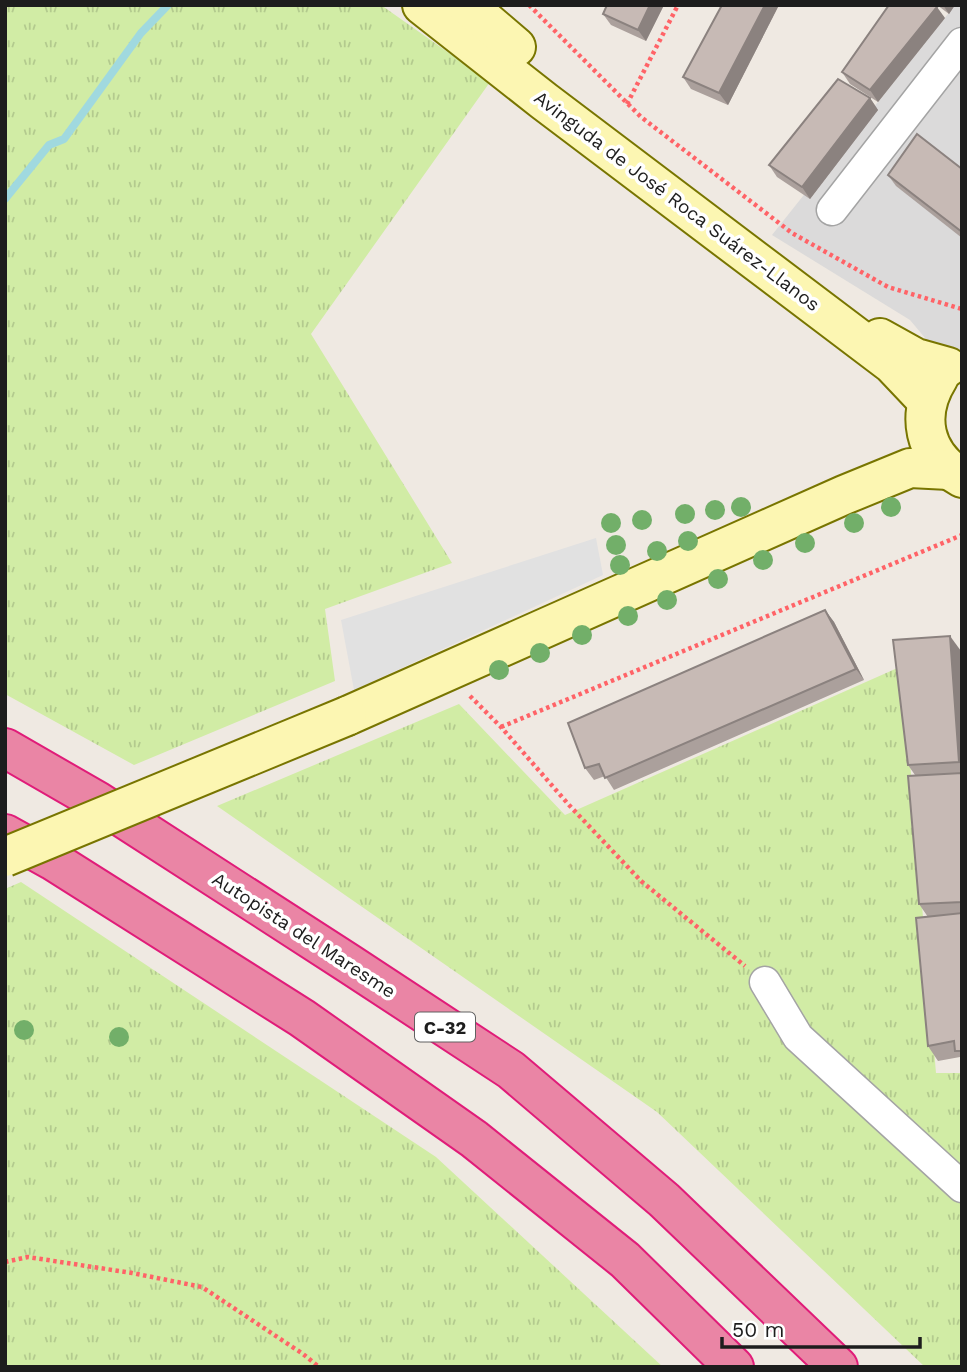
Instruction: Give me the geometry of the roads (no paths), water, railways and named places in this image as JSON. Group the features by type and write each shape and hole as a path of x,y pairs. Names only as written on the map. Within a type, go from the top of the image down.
{"highway":[{"name":"Autopista del Maresme","path":"5,748 97,801 511,1070 664,1200 838,1367"},
{"path":"5,834 52,860 302,1018 474,1139 625,1260 734,1367"}],"street":[{"name":"Avinguda de José Roca Suárez-Llanos","path":"422,5 892,364 926,413"},
{"path":"441,5 535,78 544,100"},
{"name":"Avinguda de José Roca Suárez-Llanos","path":"467,5 878,337 916,358 955,363"},
{"path":"832,210 962,43"},
{"path":"910,468 939,377 955,363"},
{"path":"926,413 928,438 933,450 955,474"},
{"path":"5,857 347,716 910,468 955,474"},
{"path":"765,982 798,1037 962,1187"}],"waterway":[{"path":"5,199 49,145 64,139 141,33 168,5"}]}
